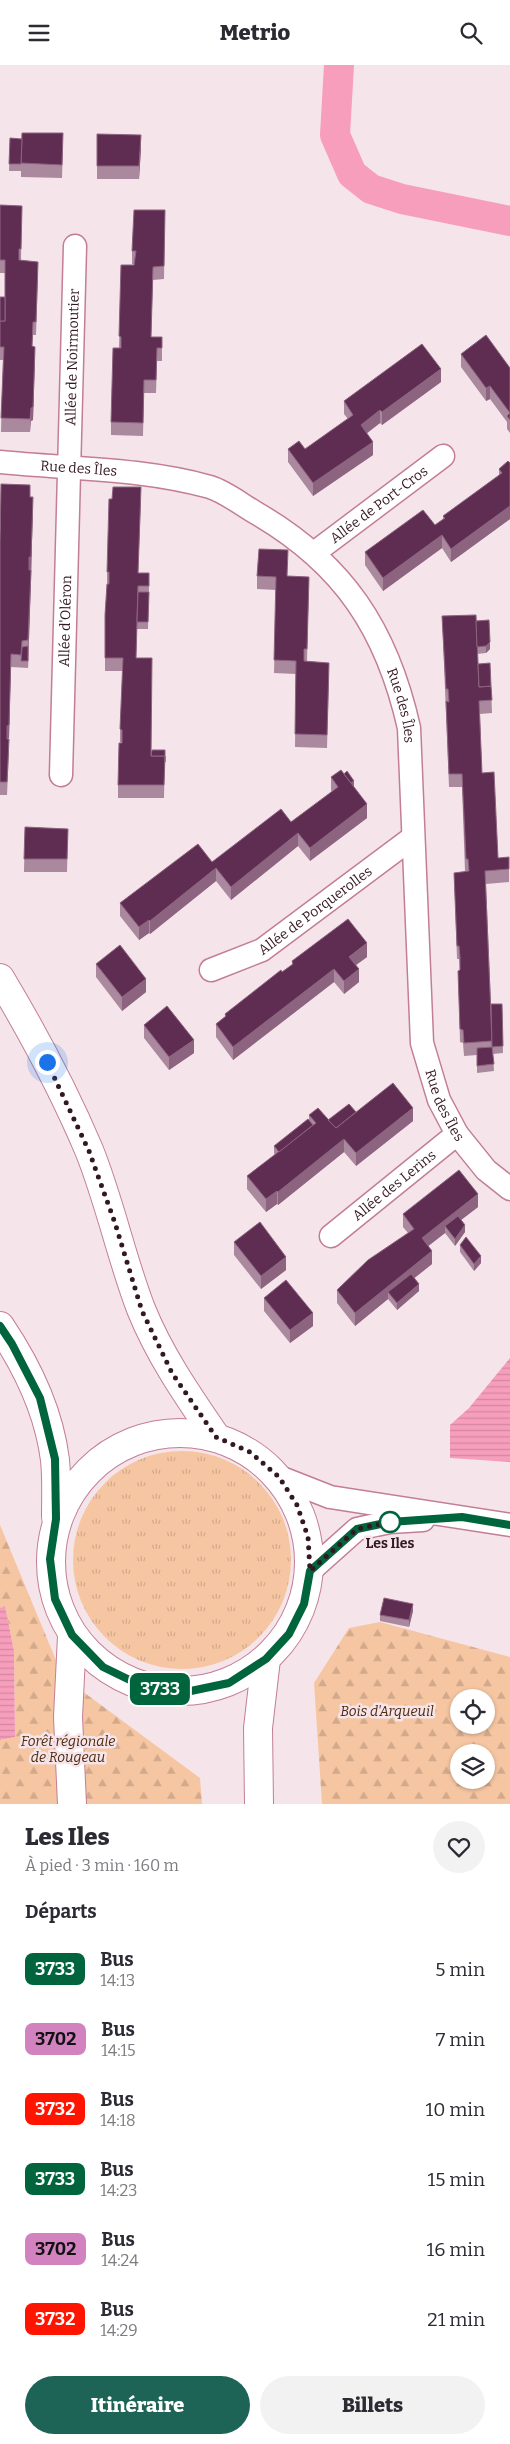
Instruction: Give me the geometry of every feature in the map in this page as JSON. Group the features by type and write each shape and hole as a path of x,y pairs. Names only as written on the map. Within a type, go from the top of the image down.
{"main road":[{"path":"0,978 64,1095 89,1151 146,1320 172,1373 216,1437"},
{"path":"0,1326 12,1344 40,1398 55,1459 56,1519 50,1559 55,1599 72,1635 103,1667 142,1686 186,1692 229,1683 266,1659 289,1634 304,1604 310,1571 308,1537 297,1505 279,1477 250,1452 216,1437 177,1432 138,1439 103,1457 75,1485 56,1519"},
{"path":"72,1635 68,1717 72,1804"},
{"path":"260,1804 258,1728 266,1659"}],"street":[{"name":"Allée de Noirmoutier","path":"70,469 75,247"},
{"name":"Allée de Port-Cros","path":"314,553 443,456"},
{"name":"Rue des Îles","path":"0,462 70,469 144,473 212,488 271,522 314,553 342,582 363,609 377,633 402,697 409,728 412,838 422,1043 439,1100 457,1133 486,1170 510,1189"},
{"name":"Allée d'Oléron","path":"61,775 70,469"},
{"name":"Allée de Porquerolles","path":"211,970 262,950 412,838"},
{"name":"Allée des Lerins","path":"331,1236 457,1133"},
{"path":"279,1477 330,1497 510,1525"},
{"path":"310,1571 357,1529 390,1522 462,1517"}],"green space":[{"path":"193,1451 224,1459 243,1469 259,1483 273,1499 283,1518 291,1549 291,1571 283,1602 273,1621 259,1637 243,1651 224,1661 193,1669 171,1669 140,1661 121,1651 91,1621 81,1602 75,1581 73,1549 81,1518 91,1499 121,1469 140,1459 161,1453"},
{"name":"Forêt régionale de Rougeau","path":"0,1525 63,1677 200,1778 202,1804 0,1804 0,1740 15,1737 14,1651 5,1607 0,1608"},
{"name":"Bois d'Arqueuil","path":"380,1622 510,1657 510,1804 322,1804 314,1683 349,1628"}],"shaded area":[{"path":"510,1358 510,1462 450,1458 450,1425 469,1408"},
{"path":"5,1606 14,1651 15,1737 0,1740 0,1608"}],"building":[{"path":"22,133 63,133 62,165 21,163"},
{"path":"97,134 141,135 139,166 97,166"},
{"path":"10,138 22,139 21,164 9,164"},
{"path":"0,205 22,206 19,260 38,262 36,322 33,322 32,346 35,347 33,407 31,408 30,419 1,418 4,347 0,347 0,321 5,321 5,260 0,260"},
{"path":"134,210 165,210 164,266 153,267 151,337 162,337 162,348 157,348 156,380 144,380 143,423 111,422 113,348 121,348 121,337 119,336 121,265 134,265 136,251 132,251"},
{"path":"0,297 5,297 5,321 0,321"},
{"path":"486,335 510,368 510,413 490,386 486,388 461,354"},
{"path":"422,344 441,369 361,425 373,442 313,483 288,449 299,441 305,449 353,415 344,401"},
{"path":"508,461 510,463 510,506 451,549 442,535 383,578 365,552 423,510 435,525 445,518 443,516 502,473 499,469"},
{"path":"1,484 30,485 30,497 33,497 31,557 29,557 29,570 31,570 28,640 22,641 21,655 11,654 9,725 7,726 7,739 9,739 7,782 0,782"},
{"path":"113,487 141,487 138,573 149,573 149,586 138,586 136,658 152,658 151,756 165,756 164,785 118,785 119,743 122,743 122,730 120,729 123,658 105,658 105,615 107,584 109,584 109,572 107,572 109,499 112,499"},
{"path":"259,549 288,550 287,576 309,577 307,649 304,649 304,661 329,663 327,735 295,734 296,661 274,660 276,577 257,576"},
{"path":"138,592 149,592 148,622 137,622"},
{"path":"476,615 479,687 491,686 492,700 479,701 482,773 494,772 498,858 509,857 509,869 485,871 492,1041 464,1043 463,1030 460,1029 458,971 460,970 460,957 459,946 457,946 454,873 469,871 468,859 466,859 462,774 449,774 446,701 449,702 448,689 446,689 442,616"},
{"path":"489,620 490,642 486,646 477,647 476,621"},
{"path":"28,646 28,661 21,661 22,647"},
{"path":"490,663 491,686 479,687 478,664"},
{"path":"152,750 165,750 165,756 151,756"},
{"path":"341,770 367,804 310,848 298,833 231,887 216,868 150,921 139,927 120,903 198,844 212,862 281,809 291,822 338,787 331,777"},
{"path":"347,771 354,781 351,783 344,774"},
{"path":"25,827 68,829 67,859 24,859"},
{"path":"348,919 367,943 349,957 359,969 344,981 334,969 233,1047 216,1024 226,1016 225,1014 281,970 282,972 293,964 292,961"},
{"path":"120,945 146,979 122,997 96,964"},
{"path":"491,1004 502,1004 503,1046 492,1047"},
{"path":"167,1006 194,1040 169,1057 144,1025"},
{"path":"492,1047 494,1064 477,1066 477,1048"},
{"path":"393,1083 413,1108 356,1153 344,1139 278,1192 266,1199 247,1176 316,1123 309,1115 318,1108 336,1128"},
{"path":"349,1104 356,1112 336,1128 328,1120"},
{"path":"308,1119 313,1125 279,1152 274,1146"},
{"path":"459,1170 478,1194 422,1238 432,1251 355,1313 337,1290 368,1260 414,1229 403,1214"},
{"path":"458,1216 465,1225 455,1239 445,1226"},
{"path":"260,1222 286,1257 261,1276 234,1242"},
{"path":"466,1237 481,1256 474,1264 460,1245"},
{"path":"411,1274 419,1284 397,1303 388,1292"},
{"path":"286,1280 313,1313 290,1330 264,1298"},
{"path":"384,1598 413,1604 409,1620 380,1615"}],"waterway":[{"path":"339,65 335,135 352,174 371,189 402,199 510,221"}],"bus line":[{"name":"3733","path":"0,1326 12,1344 40,1398 55,1459 56,1519 50,1559 55,1599 72,1635 103,1667 142,1686 186,1692 229,1683 266,1659 289,1634 304,1604 310,1571 357,1529 390,1522 462,1517 510,1525"}],"place":[{"name":"Les Iles","path":"390,1522"}],"route":[{"path":"47,1062 89,1151 115,1223 142,1311 172,1373 216,1437 250,1452 279,1477 297,1505 308,1537 310,1571 357,1529 390,1522"}]}
